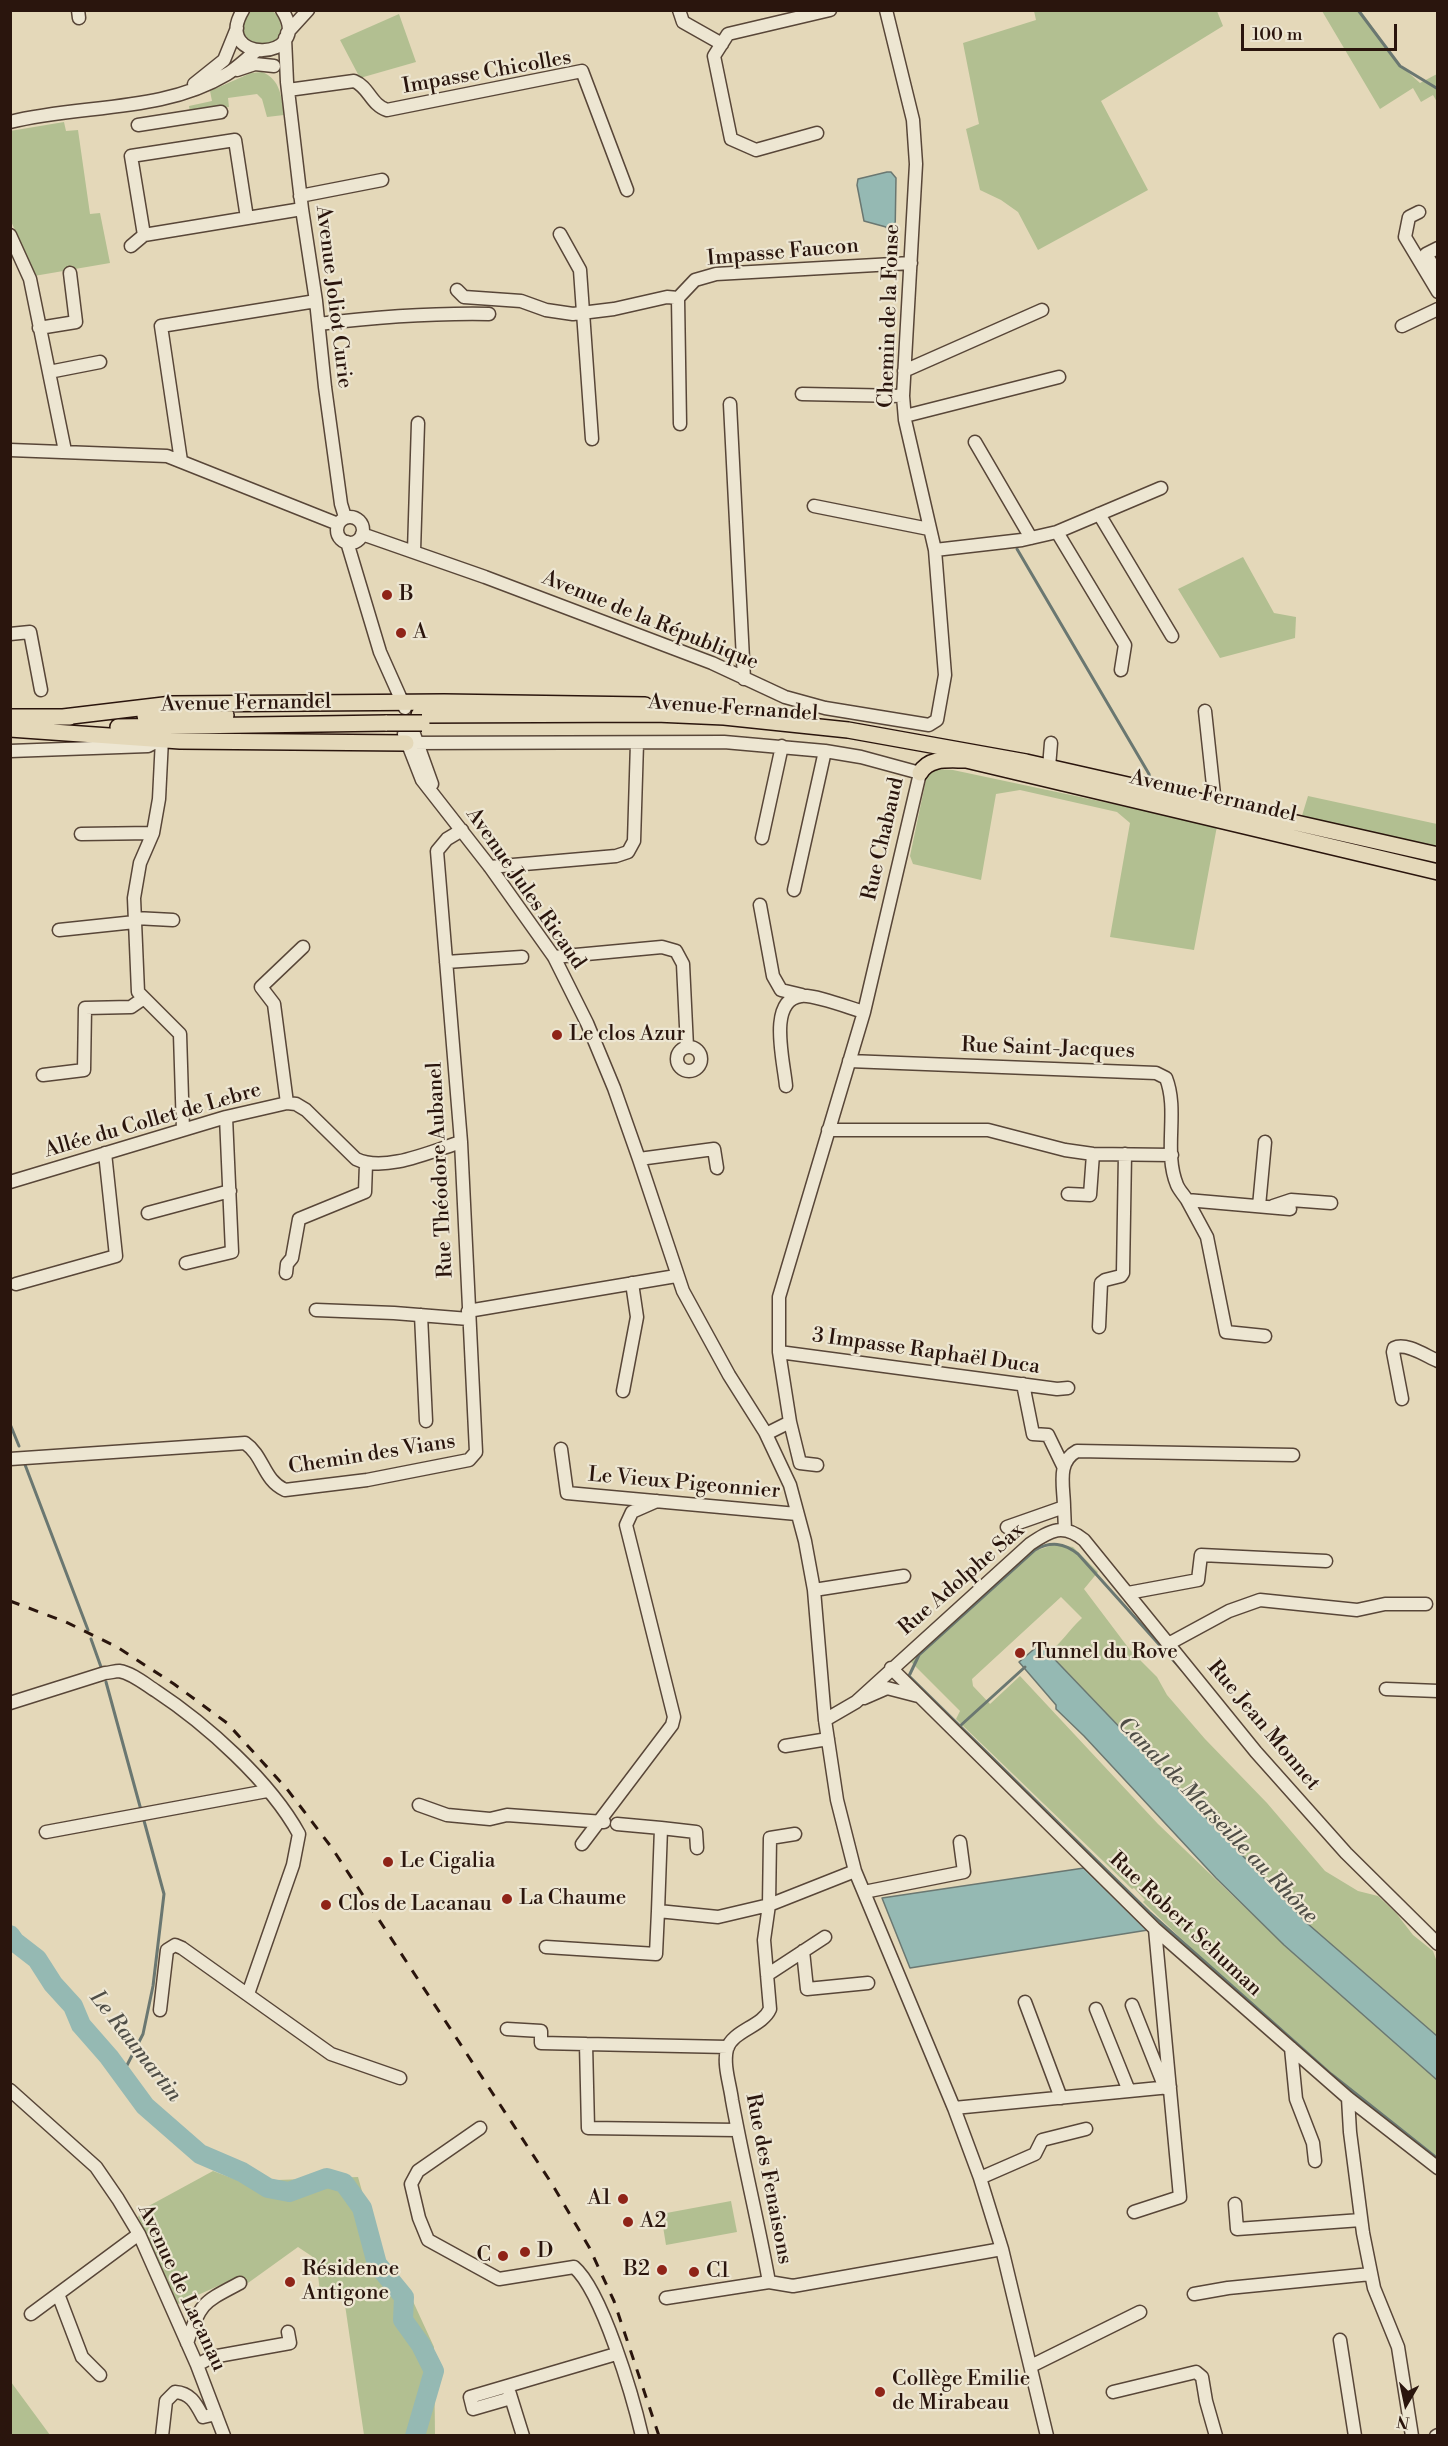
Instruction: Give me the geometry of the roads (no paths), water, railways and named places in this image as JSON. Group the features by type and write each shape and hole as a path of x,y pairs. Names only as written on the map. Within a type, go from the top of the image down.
{"main road":[{"name":"Avenue Fernandel","path":"10,729 656,714 794,723 902,738 1049,767 1437,855"},
{"name":"Avenue Fernandel","path":"10,717 646,723 753,728 873,742 965,760 1437,872"},
{"path":"10,729 162,739 278,743 404,721"},
{"path":"920,773 924,767 933,762 965,760"}],"street":[{"name":"Avenue Joliot Curie","path":"282,10 287,20 288,86 300,196 316,301 341,504 341,520"},
{"path":"10,122 176,96 207,85 229,73 258,51 275,48 308,10"},
{"path":"679,10 683,22 722,44"},
{"path":"817,133 756,150 731,139 714,57 728,34 830,10"},
{"name":"Chemin de la Fonse","path":"886,10 913,120 916,164 903,396 905,416 934,550 945,675 937,720 929,725"},
{"path":"238,17 243,43 258,51 274,66 288,86"},
{"path":"176,96 206,76 224,60 238,17"},
{"path":"229,73 255,64 274,66"},
{"name":"Impasse Chicolles","path":"288,86 354,81 362,85 379,108 387,110 582,71 627,190"},
{"path":"176,96 179,119"},
{"path":"138,125 221,112"},
{"path":"144,235 131,156 235,140 247,218"},
{"path":"300,196 382,180"},
{"path":"131,246 144,235 302,209"},
{"path":"1419,212 1409,217 1405,237 1437,292"},
{"path":"560,234 580,270 592,439"},
{"path":"10,235 30,279 65,451"},
{"path":"1437,248 1426,254 1437,274"},
{"name":"Impasse Faucon","path":"678,298 695,280 716,274 911,263"},
{"path":"39,328 76,322 70,273"},
{"path":"457,290 464,297 521,301 560,313 584,314 667,297 678,298 680,424"},
{"path":"181,461 161,326 316,301"},
{"path":"1402,326 1437,309"},
{"path":"904,372 1042,310"},
{"path":"319,324 412,314 489,314"},
{"path":"49,372 100,362"},
{"path":"905,416 1059,377"},
{"path":"802,394 903,396"},
{"path":"730,404 744,680"},
{"path":"414,551 418,423"},
{"path":"975,442 1031,538"},
{"path":"10,450 167,456 341,520 355,517 362,524 362,534 356,541 346,542 337,533 341,520"},
{"path":"934,550 1031,538 1057,532 1161,488"},
{"path":"814,506 929,529"},
{"path":"1099,514 1172,636"},
{"path":"1057,532 1125,645 1121,670"},
{"name":"Avenue de la République","path":"362,534 414,551 712,663 744,680 785,697 825,708 929,725"},
{"name":"Avenue Jules Ricaud","path":"346,542 370,623 423,780 490,867 554,957 588,1023 639,1159 683,1292 729,1375 766,1434 790,1485 805,1541 814,1590 825,1720 837,1800 855,1870 954,2108 980,2178 1002,2249 1047,2436"},
{"path":"10,634 30,632 41,690"},
{"path":"1205,711 1215,804"},
{"name":"Rue Chabaud","path":"404,721 637,742 702,742 825,751 861,757 920,773 864,1012 779,1297 779,1352 790,1422 800,1463 817,1466"},
{"path":"10,751 148,746 162,739 159,799 153,833 140,863 134,898 138,992 180,1034 183,1130"},
{"path":"490,867 616,856 628,852 634,841 637,742"},
{"path":"1049,767 1051,743"},
{"path":"762,838 782,747"},
{"path":"794,890 825,751"},
{"name":"Rue Théodore Aubanel","path":"462,830 447,839 437,851 461,1142 469,1315"},
{"path":"81,834 153,833"},
{"path":"760,905 773,976 781,990 864,1012"},
{"path":"58,930 135,920 173,920"},
{"path":"287,1103 274,1004 261,987 303,947"},
{"path":"554,957 662,947 676,951 683,964 687,1047"},
{"path":"446,962 522,957"},
{"path":"786,1086 780,1025 782,1009 789,999 803,995"},
{"path":"43,1075 84,1070 85,1008 131,1007 144,998"},
{"name":"Rue Saint-Jacques","path":"849,1061 1156,1073 1166,1078 1172,1091 1172,1155 1177,1184 1207,1237 1226,1332 1265,1336"},
{"name":"Allée du Collet de Lebre","path":"10,1182 226,1117 287,1103 296,1104 306,1110 356,1159 366,1164"},
{"path":"186,1263 232,1252 226,1117"},
{"path":"828,1130 988,1130 1065,1150 1093,1154 1172,1155"},
{"path":"286,1273 287,1264 292,1258 299,1219 365,1192 366,1164 389,1163 461,1142"},
{"path":"1264,1207 1265,1142"},
{"path":"639,1159 714,1149 717,1168"},
{"path":"16,1284 116,1256 105,1153"},
{"path":"1068,1194 1090,1195 1093,1154"},
{"path":"1117,1221 1121,1154"},
{"path":"1099,1327 1101,1283 1122,1276 1123,1273 1121,1154"},
{"path":"148,1213 230,1191"},
{"path":"1187,1200 1290,1209"},
{"path":"1264,1207 1291,1200 1331,1203"},
{"path":"316,1310 469,1315 676,1276"},
{"path":"623,1391 637,1317 632,1283"},
{"path":"421,1315 426,1421"},
{"name":"Chemin des Vians","path":"11,1457 245,1443 255,1450 275,1485 285,1490 367,1480 469,1460 476,1452 469,1315"},
{"path":"1402,1399 1394,1348 1399,1345 1408,1347 1437,1361"},
{"name":"3 Impasse Raphaël Duca","path":"779,1352 1068,1388"},
{"path":"1023,1384 1034,1434 1048,1435 1063,1466"},
{"path":"766,1434 790,1422"},
{"name":"Le Vieux Pigeonnier","path":"561,1449 567,1493 797,1514"},
{"path":"1065,1530 1063,1466 1067,1456 1077,1451 1293,1455"},
{"path":"582,1844 607,1823 672,1725 674,1717 626,1525 632,1512 657,1501"},
{"name":"Rue Adolphe Sax","path":"1007,1527 1064,1507"},
{"name":"Rue Adolphe Sax","path":"825,1720 856,1701 1030,1544 1048,1532 1065,1530"},
{"name":"Rue Jean Monnet","path":"1065,1530 1074,1532 1084,1540 1170,1643 1256,1752 1346,1853 1437,1944"},
{"path":"1128,1593 1198,1580 1201,1555 1326,1561"},
{"path":"814,1590 904,1576"},
{"path":"1170,1643 1229,1611 1260,1600 1358,1610 1385,1604 1426,1604"},
{"path":"10,1703 105,1673 118,1671 137,1678 174,1703 244,1764 290,1817 299,1834 293,1864 248,1995"},
{"path":"887,1688 888,1672"},
{"name":"Rue Robert Schuman","path":"888,1672 919,1696 1155,1929 1348,2098 1437,2168"},
{"path":"856,1701 887,1688 919,1696"},
{"path":"1386,1689 1437,1691"},
{"path":"785,1746 828,1739"},
{"path":"46,1832 267,1791"},
{"path":"419,1805 447,1815 490,1819 507,1815 696,1832 697,1848"},
{"path":"546,1947 656,1953 661,1828"},
{"path":"507,2029 541,2031 542,2043 728,2047 738,2036 766,2017 770,2009 764,1940 768,1905 770,1838 795,1834"},
{"path":"864,1892 964,1872 960,1842"},
{"path":"658,1911 718,1917 768,1905 855,1870"},
{"path":"1134,2212 1180,2197 1167,2088 1155,1929"},
{"path":"767,1975 825,1937"},
{"path":"160,2010 167,1950 175,1945 331,2055 400,2078"},
{"path":"803,1951 807,1989 868,1983"},
{"path":"1025,2002 1061,2098"},
{"path":"1132,2005 1167,2088"},
{"path":"1096,2009 1129,2091"},
{"path":"586,2044 588,2128 738,2130"},
{"name":"Rue des Fenaisons","path":"728,2047 726,2060 738,2130 769,2282 793,2286 1002,2249"},
{"path":"1290,2048 1296,2099 1313,2143 1315,2161"},
{"path":"954,2108 1167,2088"},
{"name":"Avenue de Lacanau","path":"10,2090 96,2167 139,2234 187,2343 224,2436"},
{"path":"1348,2098 1361,2220 1371,2274 1398,2347 1412,2436"},
{"path":"480,2128 418,2170 411,2184 419,2218 429,2240 500,2278 574,2267 582,2274 591,2288 616,2354 642,2436"},
{"path":"980,2178 1035,2154 1042,2140 1086,2129"},
{"path":"1235,2204 1237,2229 1361,2220"},
{"path":"31,2314 139,2234"},
{"path":"1194,2294 1228,2288 1371,2274"},
{"path":"666,2298 769,2282"},
{"path":"187,2343 200,2307 240,2283"},
{"path":"58,2294 82,2357 100,2375"},
{"path":"1031,2367 1140,2312"},
{"path":"196,2365 212,2357 290,2343 288,2332"},
{"path":"1340,2340 1355,2436"},
{"path":"523,2436 510,2392 616,2354"},
{"path":"1113,2392 1196,2372 1202,2377 1216,2436"},
{"path":"162,2436 166,2401 175,2392 184,2392 192,2398 203,2417 216,2414"}],"water":[{"path":"891,172 896,178 895,237 892,240 886,227 864,221 857,185 858,179"},
{"name":"Canal de Marseille au Rhône","path":"1040,1644 1308,1924 1437,2036 1437,2080 1284,1945 1216,1878 1056,1709 1056,1705 1019,1662"},
{"path":"1084,1868 1148,1930 910,1968 882,1898"}],"waterway":[{"path":"1358,10 1400,66 1438,89"},
{"path":"1017,549 1150,779"},
{"path":"10,1424 19,1446"},
{"path":"24,1462 88,1630"},
{"path":"1182,1670 1078,1554 1068,1547 1052,1544 1035,1550 919,1655 909,1676 1149,1912 1331,2074 1438,2159"},
{"path":"91,1639 101,1667"},
{"path":"960,1726 1025,1667"},
{"path":"106,1682 141,1810"},
{"path":"122,2075 143,2034 153,1986 164,1894 143,1817"},
{"name":"Le Raumartin","path":"10,1935 15,1942 37,1959 53,1984 73,2006 81,2025 109,2057 145,2106 200,2154 242,2172 268,2188 289,2192 327,2178 344,2183 362,2208 377,2264 404,2297 403,2320 421,2345 434,2371 415,2436"}],"railway":[{"path":"10,1601 66,1622 117,1647 174,1684 227,1723 287,1789 332,1848 552,2184 589,2247 614,2301 659,2436"}],"place":[{"name":"B","path":"387,595"},
{"name":"A","path":"401,633"},
{"name":"Le clos Azur","path":"557,1035"},
{"name":"Tunnel du Rove","path":"1020,1653"},
{"name":"Le Cigalia","path":"388,1862"},
{"name":"La Chaume","path":"507,1899"},
{"name":"Clos de Lacanau","path":"326,1905"},
{"name":"A1","path":"623,2199"},
{"name":"A2","path":"628,2222"},
{"name":"D","path":"525,2252"},
{"name":"C","path":"503,2256"},
{"name":"B2","path":"662,2270"},
{"name":"C1","path":"694,2272"},
{"name":"Résidence Antigone","path":"290,2282"},
{"name":"Collège Emilie de Mirabeau","path":"880,2392"}]}
